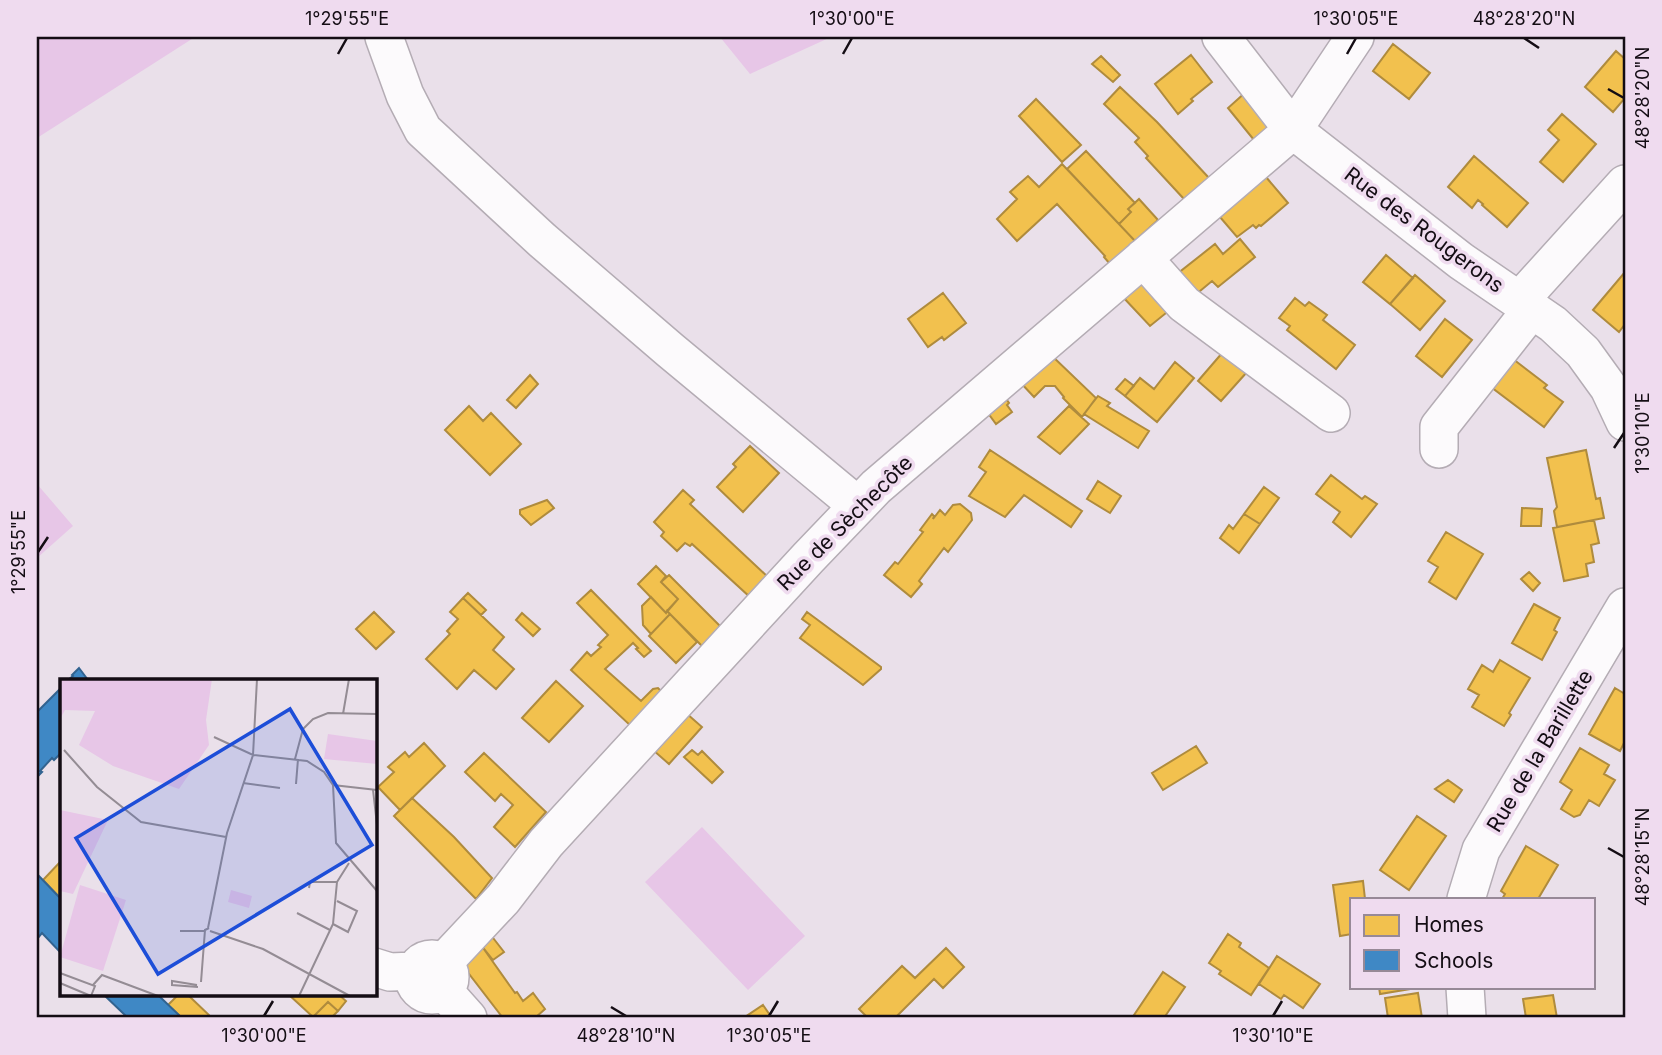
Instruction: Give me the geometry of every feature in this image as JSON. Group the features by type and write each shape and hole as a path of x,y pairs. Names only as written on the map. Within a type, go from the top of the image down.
{"street":[{"path":"384,37 405,95 423,130 541,240 858,506"},
{"name":"Rue des Rougerons","path":"1221,37 1293,130 1461,261 1553,324 1583,352 1609,388 1625,422"},
{"name":"Rue de Sèchecôte","path":"425,987 503,899 546,843 876,486 1293,130 1355,37"},
{"path":"1439,449 1439,427 1526,304 1625,184"},
{"path":"1143,258 1184,304 1331,413"},
{"name":"Rue de la Barillette","path":"1466,898 1481,850 1625,607"},
{"path":"376,968 425,987 468,1018"},
{"path":"1465,988 1467,1018"}],"shaded area":[{"path":"37,37 195,37 37,138"},
{"path":"720,37 831,37 750,74"},
{"path":"37,484 73,526 37,558"},
{"path":"702,827 805,936 748,990 645,882"}],"building: Homes":[{"path":"1393,44 1430,73 1409,99 1373,71"},
{"path":"1616,51 1625,59 1625,98 1613,112 1585,87"},
{"path":"1191,55 1212,82 1178,114 1155,84"},
{"path":"1101,56 1120,75 1113,82 1092,64"},
{"path":"1120,87 1209,178 1184,199 1146,158 1148,156 1135,142 1139,138 1104,104"},
{"path":"1247,91 1273,123 1254,140 1228,108"},
{"path":"1036,99 1081,145 1062,162 1019,116"},
{"path":"1562,114 1596,144 1563,182 1540,162 1559,140 1548,130"},
{"path":"1086,151 1135,203 1128,209 1131,212 1119,224 1067,169"},
{"path":"1474,156 1528,203 1507,227 1478,200 1472,208 1448,187"},
{"path":"1062,164 1136,242 1110,264 1057,204 1017,241 997,219 1017,199 1010,192 1028,176 1039,187"},
{"path":"1266,177 1288,203 1261,226 1256,228 1253,225 1237,237 1220,217"},
{"path":"1139,199 1158,220 1135,241 1119,224 1131,212 1128,209"},
{"path":"1240,239 1255,257 1218,287 1212,281 1194,296 1177,274 1215,244 1223,254"},
{"path":"1386,255 1413,278 1390,304 1363,282"},
{"path":"1625,272 1625,324 1619,332 1593,310"},
{"path":"1415,275 1445,301 1420,330 1390,304"},
{"path":"1144,278 1171,309 1150,326 1122,296"},
{"path":"943,293 966,323 944,340 942,337 928,347 908,319"},
{"path":"1295,298 1305,306 1309,302 1327,315 1323,320 1355,345 1336,369 1287,330 1290,326 1279,318"},
{"path":"1445,319 1472,340 1442,377 1416,356"},
{"path":"1223,352 1247,372 1221,401 1198,381"},
{"path":"1050,354 1096,398 1082,417 1055,386 1045,386 1034,397 1020,382"},
{"path":"1513,359 1547,385 1544,388 1563,402 1544,427 1491,387"},
{"path":"1175,362 1194,378 1157,422 1125,396 1140,378 1154,389"},
{"path":"530,375 538,384 516,408 507,400"},
{"path":"1125,379 1134,386 1125,396 1116,389"},
{"path":"1004,396 1012,412 996,424 985,409"},
{"path":"1098,396 1110,403 1107,406 1149,431 1138,448 1084,414"},
{"path":"469,406 483,421 491,413 521,444 490,475 445,430"},
{"path":"1069,406 1089,424 1060,454 1038,437"},
{"path":"750,446 779,473 743,512 717,487 736,467 733,464"},
{"path":"990,450 1082,511 1071,527 1024,495 1005,517 969,496 986,472 979,467"},
{"path":"1586,450 1596,499 1600,498 1604,518 1557,527 1554,511 1557,507 1547,458"},
{"path":"1331,475 1362,499 1365,496 1377,504 1351,537 1333,522 1340,512 1316,494"},
{"path":"1098,481 1121,496 1110,513 1087,499"},
{"path":"1264,487 1279,498 1260,524 1244,514"},
{"path":"683,490 694,500 690,504 769,578 751,598 692,544 690,546 685,543 677,551 661,536 664,532 654,522"},
{"path":"547,500 554,508 531,525 520,514 520,510"},
{"path":"960,504 971,513 972,520 948,552 944,548 919,581 922,584 911,597 884,575 895,562 898,564 923,532 920,530 932,514 933,519 940,510 945,515 953,505"},
{"path":"1522,508 1542,509 1541,526 1521,526"},
{"path":"1244,514 1260,524 1239,553 1220,538 1229,525 1233,529"},
{"path":"1594,520 1599,543 1591,545 1594,562 1586,564 1588,576 1564,581 1553,528"},
{"path":"1446,532 1483,554 1456,599 1429,582 1438,567 1428,561"},
{"path":"656,566 666,576 661,582 678,599 666,613 638,584"},
{"path":"1529,572 1540,583 1533,591 1521,579"},
{"path":"669,575 723,629 704,648 667,611 678,599 661,582"},
{"path":"591,590 651,651 644,657 633,643 605,669 641,701 653,689 658,688 667,697 633,728 571,670 587,652 591,656 601,647 598,645 608,635 577,603"},
{"path":"468,593 486,610 481,615 463,598"},
{"path":"651,597 670,614 651,634 643,625 642,606"},
{"path":"463,598 504,637 493,650 514,669 496,689 474,670 457,689 426,659 450,634 447,631 458,619 450,612"},
{"path":"1534,604 1560,618 1554,630 1557,632 1542,660 1512,643"},
{"path":"374,612 394,632 376,649 356,629"},
{"path":"807,612 881,669 863,685 800,638 810,625 802,619"},
{"path":"522,613 540,629 533,636 516,620"},
{"path":"670,614 697,642 676,663 649,636"},
{"path":"1500,660 1530,678 1504,726 1472,707 1479,695 1468,689 1482,665 1493,672"},
{"path":"556,681 583,706 549,742 522,718"},
{"path":"1615,688 1625,694 1625,741 1620,751 1589,734"},
{"path":"686,713 702,727 669,764 653,750"},
{"path":"424,743 445,766 400,810 378,787 394,772 388,767 405,752 409,757"},
{"path":"1196,746 1207,763 1163,790 1152,773"},
{"path":"1580,748 1609,765 1604,774 1615,780 1599,806 1589,800 1580,815 1574,817 1561,809 1572,790 1560,782"},
{"path":"692,750 698,755 702,751 723,772 712,783 684,757"},
{"path":"484,753 546,812 515,847 494,827 513,805 501,794 495,801 465,772"},
{"path":"1448,780 1462,790 1454,802 1435,789"},
{"path":"412,798 454,837 492,878 476,899 394,816"},
{"path":"1417,816 1446,836 1409,890 1380,870"},
{"path":"1526,846 1558,865 1539,898 1503,898 1505,894 1501,891"},
{"path":"60,862 60,898 43,880"},
{"path":"1363,881 1365,898 1350,898 1350,934 1340,936 1333,885"},
{"path":"490,934 504,952 493,960 481,945"},
{"path":"1228,934 1241,943 1239,947 1269,968 1251,995 1219,974 1221,971 1209,963"},
{"path":"481,945 523,1001 533,993 545,1009 537,1018 503,1018 463,966"},
{"path":"946,948 964,967 943,988 934,979 895,1018 868,1018 859,1009 902,966 915,978"},
{"path":"1277,956 1320,984 1303,1008 1284,995 1281,999 1259,984"},
{"path":"1163,972 1185,987 1164,1018 1132,1018"},
{"path":"1379,988 1416,988 1380,994"},
{"path":"1418,993 1422,1018 1388,1018 1385,998"},
{"path":"1553,995 1557,1018 1526,1018 1523,999"},
{"path":"177,996 189,996 212,1018 182,1018 168,1005"},
{"path":"290,996 340,996 346,1001 338,1011 328,1002 313,1017"},
{"path":"328,1002 338,1011 331,1018 313,1017"},
{"path":"763,1005 772,1018 745,1017"}],"building: Schools":[{"path":"79,668 87,679 69,679"},
{"path":"60,689 60,754 54,760 52,758 37,777 37,712"},
{"path":"37,874 60,898 60,952 42,933 37,939"},
{"path":"105,996 159,996 182,1018 128,1018"}]}
